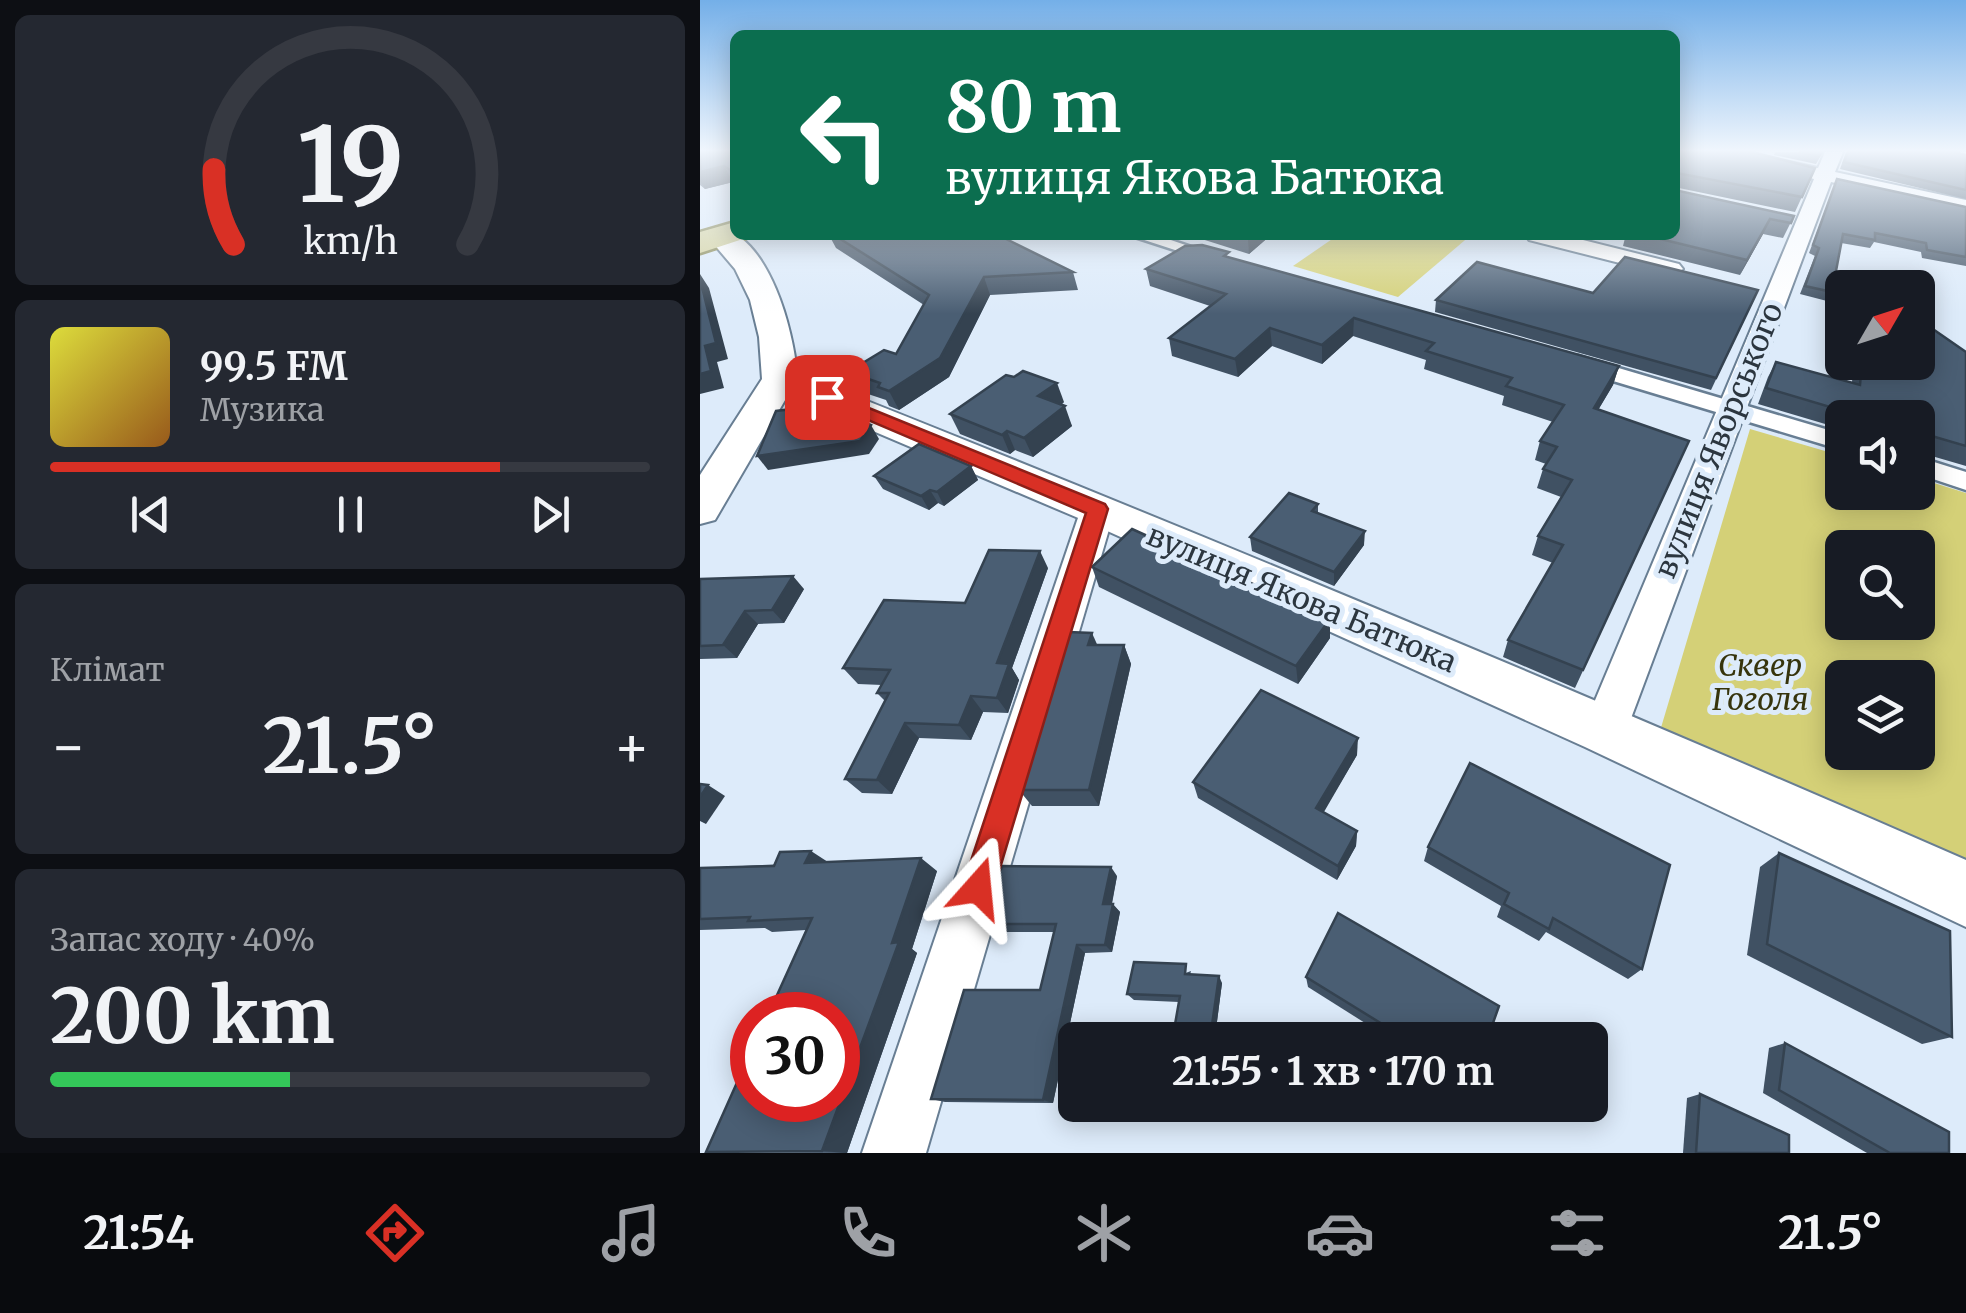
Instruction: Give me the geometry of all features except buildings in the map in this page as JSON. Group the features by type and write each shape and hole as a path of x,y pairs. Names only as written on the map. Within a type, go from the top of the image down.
{"street":[{"name":"вулиця Яворського","path":"1605,729 1730,407 1766,294 1804,206"},
{"path":"700,510 780,379 778,332 748,262 731,240"},
{"path":"1155,240 1250,268"},
{"path":"1557,240 1702,277"},
{"path":"1562,359 1825,437"},
{"name":"вулиця Якова Батюка","path":"780,379 1098,509 1605,729 1966,894"},
{"path":"1935,471 1966,481"},
{"path":"894,1153 1098,509"}],"green space":[{"path":"1331,240 1465,240 1398,297 1293,266"},
{"name":"Сквер Гоголя","path":"1750,429 1825,451 1825,510 1935,510 1935,483 1966,493 1966,865 1660,731"}],"route":[{"path":"827,397 1098,509 978,888"}]}
